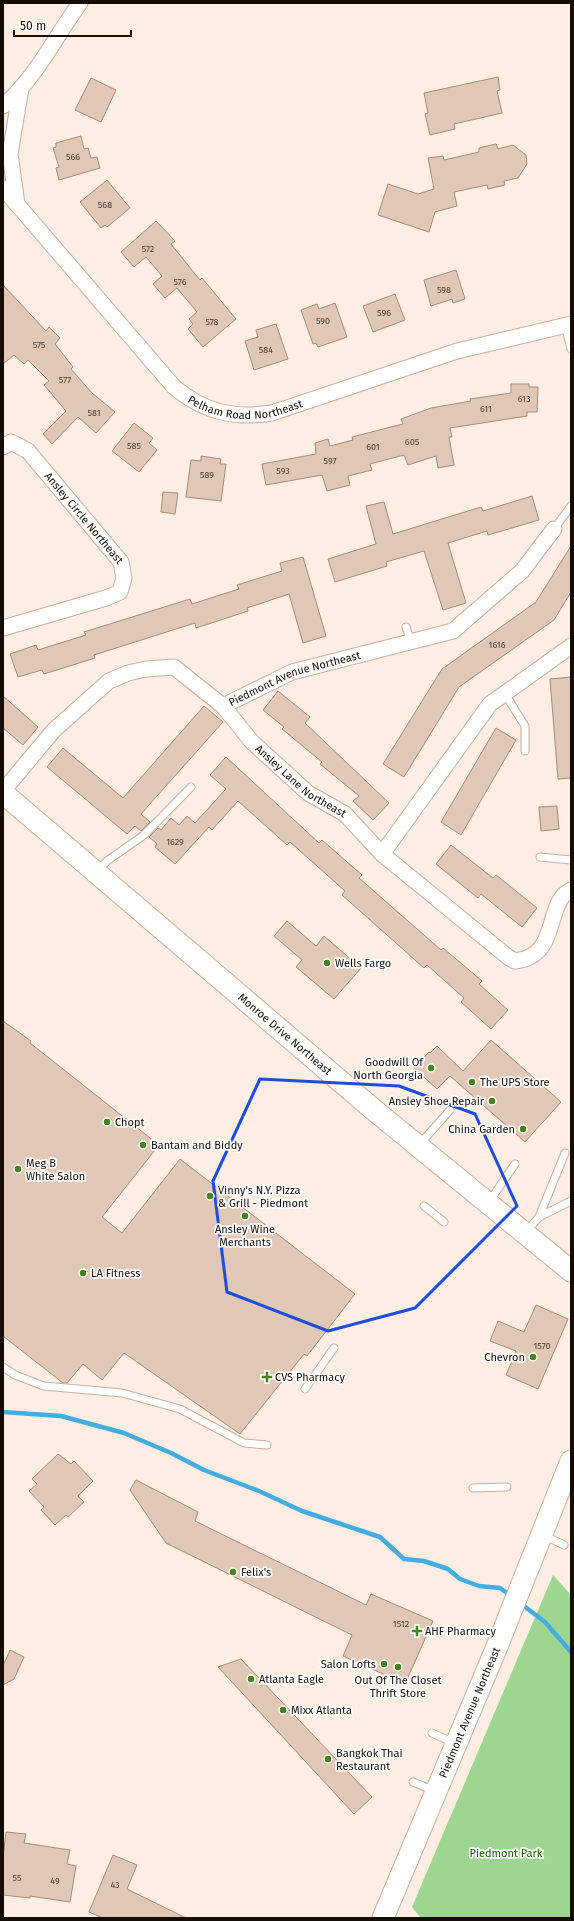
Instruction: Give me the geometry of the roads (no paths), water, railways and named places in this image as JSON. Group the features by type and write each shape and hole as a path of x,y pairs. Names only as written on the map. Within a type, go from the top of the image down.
{"main road":[{"name":"Monroe Drive Northeast","path":"3,792 418,1146 487,1204 571,1271"},
{"name":"Piedmont Avenue Northeast","path":"383,1918 496,1649 538,1541 567,1483 571,1461"}],"street":[{"path":"3,106 32,75 62,27 80,3"},
{"path":"17,204 10,154 21,88"},
{"name":"Pelham Road Northeast","path":"3,188 174,387 201,406 230,415 251,416 272,413 457,351 568,325"},
{"name":"Ansley Circle Northeast","path":"3,447 11,442 28,451 121,562 124,578 120,592 106,598 3,628"},
{"name":"Piedmont Avenue Northeast","path":"3,792 54,730 109,681 128,673 146,669 174,668 223,706 292,672 454,631 522,572 554,529"},
{"path":"571,646 490,704 382,854 508,957 515,961 532,956 540,948 550,932 561,898 571,890"},
{"name":"Ansley Lane Northeast","path":"223,706 252,742 308,793 345,814 382,854"}],"lane":[{"path":"568,325 571,349"},
{"path":"554,529 571,506"},
{"path":"406,627 410,642"},
{"path":"505,694 525,726 525,751"},
{"path":"97,872 107,861 144,835 191,787"},
{"path":"540,857 571,860"},
{"path":"418,1146 450,1110"},
{"path":"525,1234 539,1217 565,1153"},
{"path":"487,1204 515,1164"},
{"path":"539,1217 571,1201"},
{"path":"424,1206 444,1222"},
{"path":"305,1389 334,1348"},
{"path":"3,1367 15,1375 44,1386 122,1393 180,1409 244,1442 267,1445"},
{"path":"473,1488 507,1487"},
{"path":"538,1541 564,1545"},
{"path":"432,1733 456,1744"},
{"path":"413,1782 436,1791"}],"waterway":[{"path":"3,1412 61,1416 124,1433 171,1453 204,1470 259,1491 302,1511 380,1537 404,1559 424,1561 448,1569 460,1579 479,1586 500,1588 511,1596"},
{"path":"520,1603 545,1622 571,1652"}],"place":[{"name":"Wells Fargo","path":"327,963"},
{"name":"Goodwill Of North Georgia","path":"431,1068"},
{"name":"The UPS Store","path":"472,1082"},
{"name":"Ansley Shoe Repair","path":"492,1101"},
{"name":"Chopt","path":"107,1122"},
{"name":"China Garden","path":"523,1129"},
{"name":"Bantam and Biddy","path":"143,1145"},
{"name":"Meg B White Salon","path":"18,1169"},
{"name":"Vinny's N.Y. Pizza & Grill - Piedmont","path":"210,1196"},
{"name":"Ansley Wine Merchants","path":"245,1216"},
{"name":"LA Fitness","path":"83,1273"},
{"name":"Chevron","path":"533,1357"},
{"name":"CVS Pharmacy","path":"267,1377"},
{"name":"Felix's","path":"233,1572"},
{"name":"AHF Pharmacy","path":"417,1631"},
{"name":"Salon Lofts","path":"384,1664"},
{"name":"Out Of The Closet Thrift Store","path":"398,1667"},
{"name":"Atlanta Eagle","path":"251,1679"},
{"name":"Mixx Atlanta","path":"283,1710"},
{"name":"Bangkok Thai Restaurant","path":"328,1759"}],"park label":[{"name":"Piedmont Park","path":"506,1853"}]}
